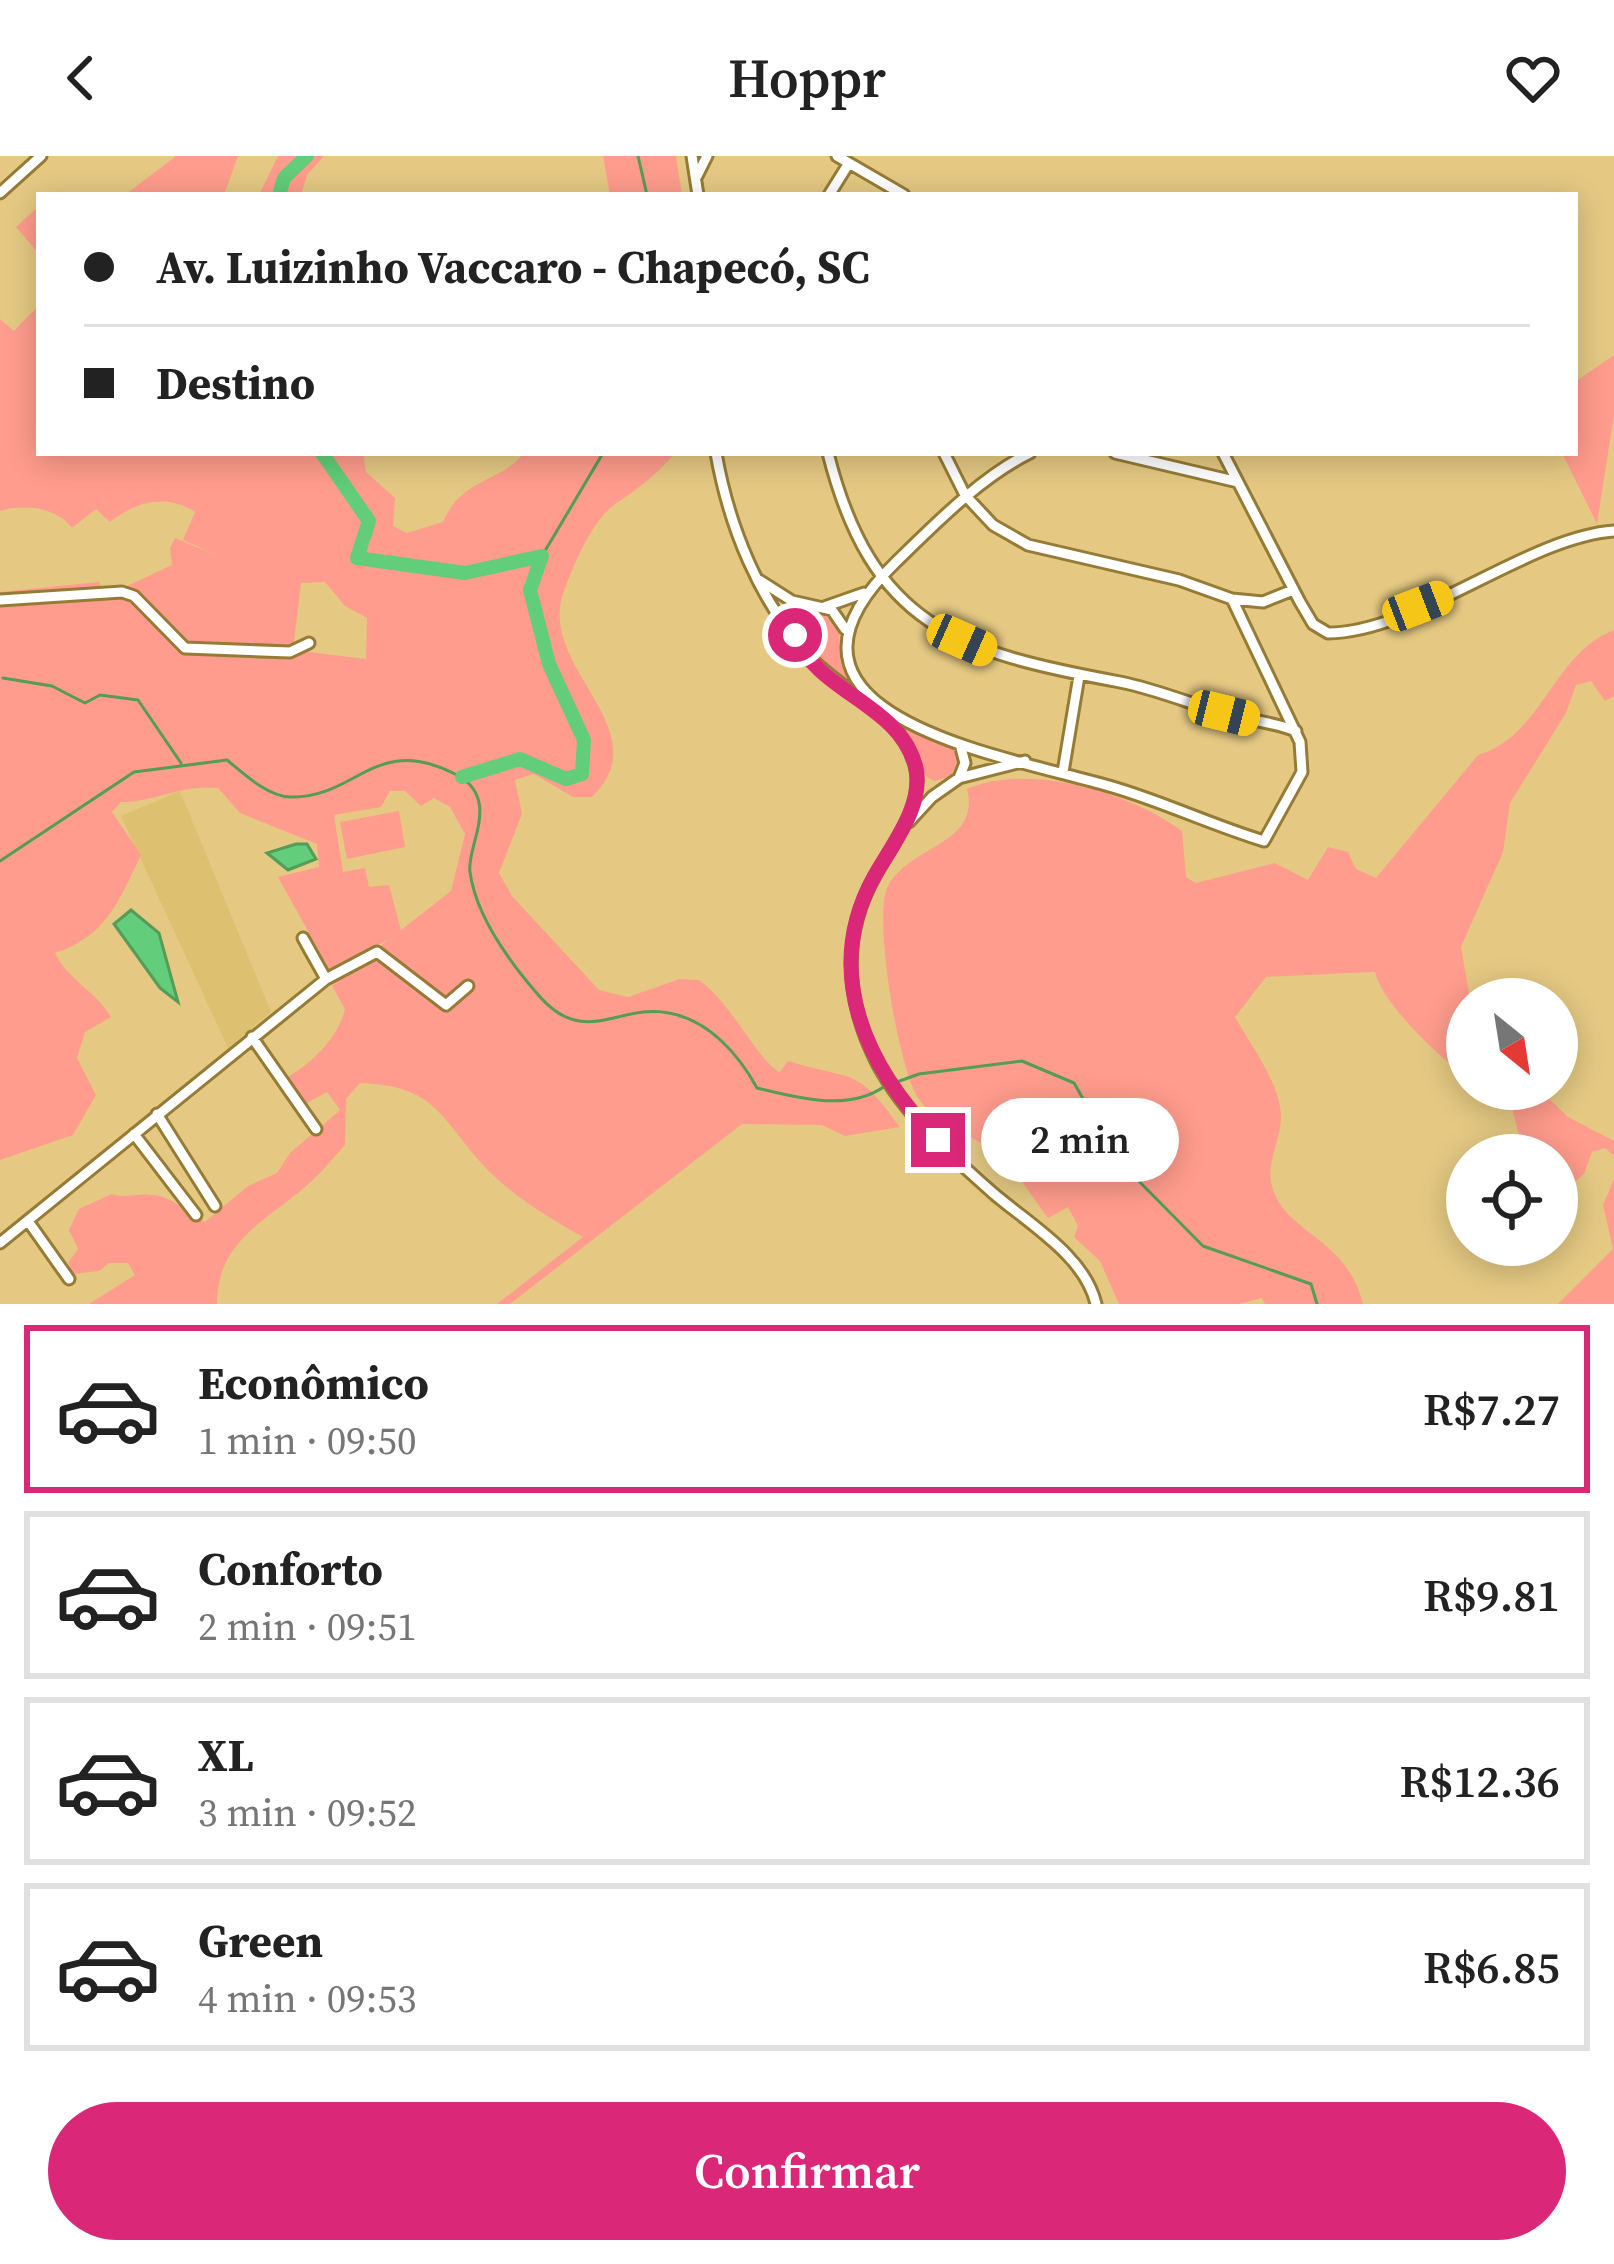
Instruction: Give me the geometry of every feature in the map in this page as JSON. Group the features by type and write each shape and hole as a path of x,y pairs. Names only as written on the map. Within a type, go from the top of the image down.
{"street":[{"path":"0,193 41,156"},
{"path":"692,156 698,192"},
{"path":"697,176 706,156"},
{"path":"837,156 899,192"},
{"path":"831,192 849,163"},
{"path":"717,456 732,518 759,580 796,640 836,681 896,728 917,774 934,786 1025,761"},
{"path":"829,456 849,524 880,578 931,626 992,653 1079,676 1125,682 1295,729"},
{"path":"945,456 947,469 994,526 1028,545 1179,580 1232,599 1263,602 1293,590"},
{"path":"845,629 864,593 969,499 1026,456"},
{"path":"1127,456 1238,482"},
{"path":"1224,456 1313,624 1328,633 1344,633 1572,540 1614,531"},
{"path":"759,580 792,601 839,616 848,664 867,694 960,744 1178,805 1264,841 1302,772 1295,729 1232,599"},
{"path":"0,600 122,592 134,596 185,647 290,652 309,643"},
{"path":"796,640 800,619 864,593"},
{"path":"1063,772 1079,676"},
{"path":"904,825 954,781 964,763 960,744"},
{"path":"917,774 904,825 863,901 850,967 855,1008 887,1082 907,1109 1079,1268 1096,1304"},
{"path":"303,938 326,980"},
{"path":"0,1243 326,980 377,952 446,1005 468,986"},
{"path":"252,1037 316,1129"},
{"path":"157,1114 215,1206"},
{"path":"134,1134 196,1215"},
{"path":"28,1221 69,1279"}],"shaded area":[{"path":"176,156 238,156 225,192 129,192"},
{"path":"278,156 324,156 307,175 302,192 260,192"},
{"path":"603,156 676,156 682,192 609,192"},
{"path":"36,209 36,250 16,227"},
{"path":"36,308 36,456 363,456 366,472 395,498 393,526 407,533 443,522 460,497 521,456 672,456 597,523 563,594 560,621 567,648 607,723 613,747 610,772 592,797 573,797 534,774 515,780 522,814 499,873 512,896 599,990 628,997 680,979 699,980 772,1067 780,1072 788,1061 853,1079 873,1093 900,1127 845,1136 822,1125 742,1124 510,1304 497,1304 583,1237 506,1187 421,1097 385,1085 360,1083 346,1099 345,1145 234,1249 219,1283 217,1304 89,1304 135,1275 128,1263 109,1263 99,1271 73,1274 68,1263 78,1249 69,1230 79,1209 112,1194 151,1195 205,1222 248,1186 277,1173 290,1153 340,1110 327,1092 305,1104 288,1077 323,1048 342,1020 345,1009 332,986 389,939 330,971 278,877 319,867 317,844 240,813 218,788 192,788 121,802 112,812 141,855 99,927 55,953 111,1017 85,1032 77,1058 96,1095 73,1135 0,1160 0,592 99,582 102,588 123,588 172,565 170,548 175,538 221,557 183,540 195,512 173,503 140,505 110,522 96,509 72,528 39,509 0,511 0,319 14,331","holes":["325,582 345,606 367,618 366,659 293,650 301,583","390,791 405,791 421,806 434,798 450,807 465,834 451,891 401,930 389,885 369,887 365,868 343,872 334,815 381,807"]},
{"path":"1614,355 1614,415 1597,524 1563,456 1578,456 1578,380"},
{"path":"821,613 839,627 841,664 853,689 804,641 805,620"},
{"path":"1614,630 1614,696 1605,701 1591,681 1576,685 1566,713 1510,803 1503,852 1461,947 1466,978 1446,978 1446,1060 1400,1014 1375,972 1266,977 1235,1017 1271,1079 1280,1105 1270,1175 1277,1200 1343,1263 1363,1304 1265,1304 1262,1298 1239,1304 1119,1304 1100,1261 1074,1237 1078,1226 1068,1207 1048,1218 1004,1160 920,1101 904,1060 890,994 884,902 899,872 964,822 969,808 967,789 992,781 1049,780 1135,804 1182,831 1186,877 1196,883 1275,863 1308,880 1328,847 1348,852 1356,869 1376,878 1478,755 1518,731 1593,641"},
{"path":"897,720 954,749 958,761 951,776 934,781 923,774"},
{"path":"180,791 271,1012 228,1048 121,816"},
{"path":"399,811 405,847 347,859 340,822"},
{"path":"307,844 316,859 288,870 267,853"},
{"path":"131,910 159,933 178,1002 160,988 114,924"},
{"path":"1513,1110 1561,1110 1614,1141 1614,1156 1605,1148 1592,1152 1578,1179 1578,1134 1519,1134"},
{"path":"1614,1179 1614,1304 1558,1304 1613,1249 1603,1205"}],"waterway":[{"path":"280,192 284,178 307,156"},
{"path":"638,156 646,192"},
{"path":"324,456 369,521 357,558 465,573 542,556 530,590 549,664 584,740 582,774 566,779 520,759 462,777"},
{"path":"542,556 601,456"},
{"path":"3,678 52,686 85,703 100,695 138,700 181,763"},
{"path":"0,861 134,772 227,760 264,789 290,797 313,795 385,764 428,763 455,774 477,796 479,822 470,872 479,906 507,955 557,1012 588,1022 652,1011 684,1017 721,1041 757,1088 789,1096 839,1101 885,1086"},
{"path":"894,1083 919,1074 1022,1061 1074,1083 1119,1161 1203,1246 1311,1284 1317,1304"}],"route":[{"path":"795,635 822,669 896,728 915,766 913,803 859,914 850,980 867,1042 887,1082 938,1140"}]}
